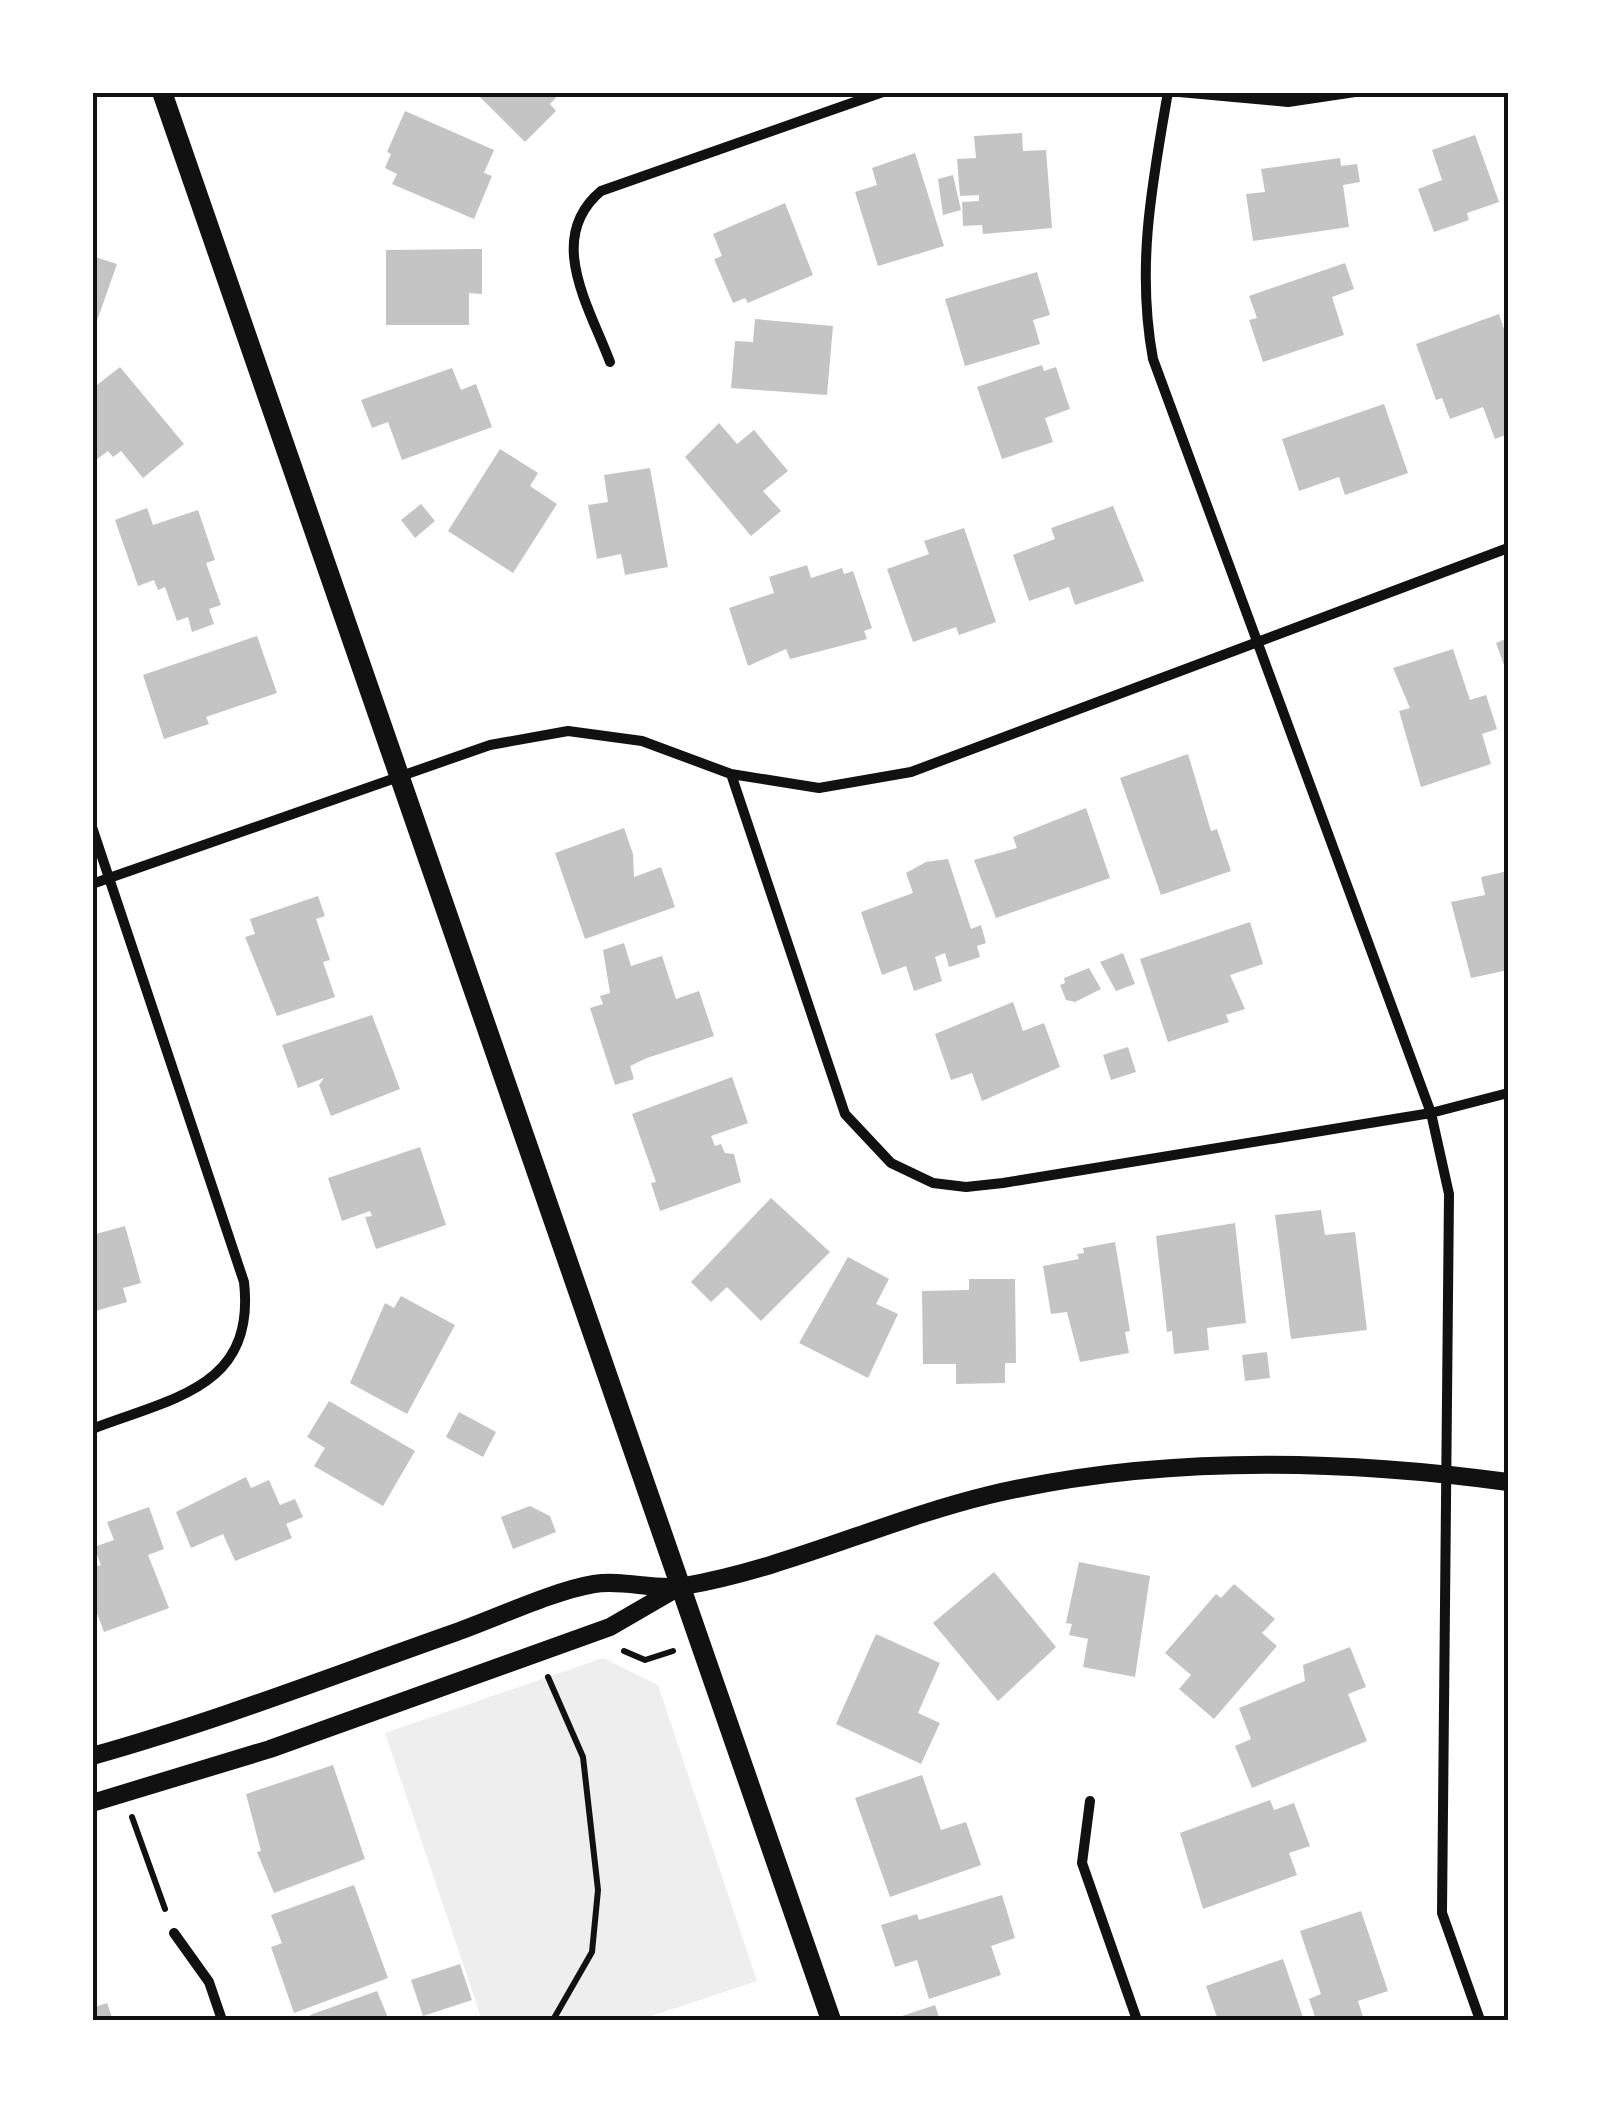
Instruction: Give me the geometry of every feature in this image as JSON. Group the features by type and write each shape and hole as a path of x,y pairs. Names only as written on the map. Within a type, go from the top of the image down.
{"main road":[{"path":"162,92 831,2020"}],"street":[{"path":"610,362 572,255 574,224 585,205 601,192 883,92"},
{"path":"1168,92 1144,236 1148,329 1162,389 1431,1113 1450,1194 1442,1913 1480,2020"},
{"path":"1179,92 1288,102 1354,92"},
{"path":"92,884 490,746 568,731 642,741 731,774 819,788 911,772 1508,548"},
{"path":"731,774 845,1114 891,1163 933,1182 966,1187 1002,1184 1431,1113 1508,1093"},
{"path":"92,827 244,1282 248,1316 239,1345 224,1370 198,1388 92,1429"},
{"path":"92,1756 187,1727 594,1584 680,1587 743,1572 931,1511 1043,1485 1137,1473 1290,1464 1448,1474 1508,1482"},
{"path":"92,1803 270,1749 610,1627 680,1587"},
{"path":"1090,1801 1082,1864 1137,2020"},
{"path":"174,1934 208,1982 222,2020"}],"path":[{"path":"610,1627 618,1649 645,1660 700,1643"},
{"path":"553,2020 592,1952 598,1918 583,1758 547,1674 565,1667"},
{"path":"124,1794 174,1934"}],"shaded area":[{"path":"603,1658 658,1685 757,1981 639,2020 482,2020 385,1733"}],"building":[{"path":"475,92 561,92 550,104 556,111 525,142"},
{"path":"405,111 494,150 484,173 492,176 474,219 392,184 397,174 385,168 391,154 387,152"},
{"path":"1022,133 1023,151 1046,150 1052,228 983,234 982,225 963,226 962,202 979,201 979,195 960,196 957,159 976,158 974,136"},
{"path":"1475,135 1499,202 1467,213 1469,220 1434,232 1418,189 1442,180 1432,150"},
{"path":"915,153 944,246 878,266 855,192 877,185 872,168"},
{"path":"1340,158 1341,166 1357,164 1360,182 1343,185 1349,227 1253,241 1246,194 1265,192 1261,169"},
{"path":"953,175 961,210 943,215 938,179"},
{"path":"785,203 813,275 748,303 745,298 733,303 714,259 722,256 713,234"},
{"path":"482,249 482,294 469,293 469,325 386,325 386,250"},
{"path":"92,256 117,264 93,332 92,332"},
{"path":"1345,263 1354,289 1332,297 1344,335 1263,362 1249,320 1257,318 1249,296"},
{"path":"1037,272 1050,315 1033,320 1040,344 965,366 945,299"},
{"path":"1499,314 1508,341 1508,434 1495,439 1483,407 1450,419 1442,398 1436,400 1416,344"},
{"path":"755,319 833,326 827,395 731,388 735,341 753,342"},
{"path":"1042,365 1044,371 1056,367 1070,409 1045,418 1053,442 1002,459 977,387"},
{"path":"120,367 184,444 143,478 121,451 113,457 108,451 92,463 92,389"},
{"path":"452,368 461,390 476,384 492,427 402,460 388,422 372,428 361,400"},
{"path":"1384,404 1408,473 1345,495 1339,477 1299,491 1282,439"},
{"path":"719,423 737,444 754,430 788,471 763,491 781,511 751,536 685,457"},
{"path":"500,449 538,473 530,486 557,504 513,573 448,531"},
{"path":"650,468 668,567 625,575 621,554 597,559 588,505 608,502 604,475"},
{"path":"421,504 435,521 415,538 401,520"},
{"path":"1113,506 1144,581 1075,605 1069,587 1029,601 1013,555 1055,539 1051,528"},
{"path":"147,508 153,525 198,510 215,560 206,563 221,605 209,609 214,624 192,632 188,617 177,621 165,587 158,590 154,580 138,586 115,520"},
{"path":"964,528 996,622 959,635 956,627 913,642 887,569 929,554 924,541"},
{"path":"807,565 811,578 842,568 844,574 853,571 872,628 864,631 867,639 790,659 786,649 748,666 729,608 774,593 769,577"},
{"path":"257,636 277,693 206,717 209,724 164,739 143,675"},
{"path":"1508,638 1508,676 1496,643"},
{"path":"1453,649 1470,700 1486,695 1497,729 1482,734 1491,764 1421,787 1399,711 1410,708 1393,668"},
{"path":"1188,754 1211,831 1217,829 1231,871 1161,895 1120,778"},
{"path":"1086,808 1110,878 996,918 974,860 1017,848 1013,837"},
{"path":"624,828 633,854 634,877 661,867 675,907 585,939 555,853"},
{"path":"948,859 971,929 981,925 986,943 977,946 980,957 949,967 945,953 935,957 942,981 914,991 906,966 882,975 861,912 913,893 906,873 926,862"},
{"path":"1508,871 1508,970 1471,978 1451,902 1485,895 1481,877"},
{"path":"318,896 325,916 316,919 330,960 323,962 335,997 277,1016 245,937 255,934 250,919"},
{"path":"1250,922 1263,964 1230,975 1245,1009 1226,1015 1229,1022 1168,1042 1140,959"},
{"path":"624,943 631,966 662,956 676,999 699,991 714,1036 630,1066 634,1079 615,1085 590,1008 603,1004 600,996 610,993 603,950"},
{"path":"1123,953 1135,984 1116,991 1100,962"},
{"path":"1089,968 1101,989 1075,1002 1066,1000 1060,985 1065,983 1064,978"},
{"path":"1013,1002 1023,1031 1044,1023 1060,1067 982,1101 972,1073 951,1080 935,1034"},
{"path":"372,1015 400,1089 331,1116 319,1085 324,1078 298,1088 282,1045"},
{"path":"1128,1047 1136,1072 1111,1080 1103,1055"},
{"path":"732,1077 748,1123 711,1136 715,1146 721,1144 725,1153 734,1154 741,1182 660,1211 651,1183 656,1182 632,1114"},
{"path":"420,1147 446,1225 376,1249 365,1217 372,1216 370,1211 342,1221 328,1178"},
{"path":"771,1198 830,1252 761,1321 727,1287 711,1302 691,1282"},
{"path":"1321,1210 1325,1235 1355,1232 1367,1330 1291,1339 1275,1215"},
{"path":"1235,1223 1246,1323 1207,1328 1209,1350 1174,1354 1172,1331 1167,1332 1156,1236"},
{"path":"125,1226 141,1283 123,1288 127,1302 92,1312 92,1235"},
{"path":"1115,1242 1130,1331 1125,1332 1129,1353 1080,1362 1067,1312 1051,1314 1043,1266 1079,1259 1077,1254 1084,1253 1083,1248"},
{"path":"848,1257 889,1279 876,1304 898,1314 868,1378 799,1343"},
{"path":"969,1279 1015,1279 1016,1363 1005,1363 1005,1383 956,1384 956,1364 923,1364 922,1291 969,1290"},
{"path":"401,1296 455,1325 407,1414 350,1383 385,1303 394,1308"},
{"path":"1267,1352 1270,1378 1245,1381 1242,1355"},
{"path":"329,1401 415,1451 383,1506 314,1466 325,1448 307,1437"},
{"path":"459,1412 496,1432 483,1457 446,1437"},
{"path":"246,1477 251,1488 269,1480 280,1505 295,1499 303,1517 286,1524 292,1538 235,1561 223,1534 191,1548 176,1512"},
{"path":"530,1506 550,1516 556,1532 513,1549 501,1517"},
{"path":"149,1507 164,1549 148,1555 169,1608 104,1632 92,1600 92,1568 101,1565 94,1547 114,1540 107,1522"},
{"path":"1079,1562 1150,1576 1135,1677 1083,1667 1088,1639 1069,1635 1072,1624 1066,1623"},
{"path":"994,1572 1056,1647 998,1701 933,1623"},
{"path":"1234,1584 1275,1619 1262,1633 1277,1646 1214,1719 1179,1689 1191,1675 1165,1653 1216,1594 1221,1598"},
{"path":"876,1634 940,1663 918,1713 940,1723 921,1764 836,1724"},
{"path":"1350,1647 1366,1687 1348,1694 1367,1741 1252,1788 1235,1746 1251,1739 1239,1708 1305,1681 1303,1665"},
{"path":"333,1765 365,1859 274,1893 257,1852 261,1851 246,1794"},
{"path":"922,1775 941,1830 966,1822 981,1865 890,1897 855,1798"},
{"path":"1270,1800 1274,1810 1294,1803 1310,1846 1289,1853 1297,1875 1203,1909 1180,1833"},
{"path":"354,1885 388,1978 294,2013 271,1947 282,1943 271,1915"},
{"path":"1002,1895 1015,1938 991,1946 1001,1975 929,1999 917,1960 895,1967 881,1925 917,1914 919,1920"},
{"path":"1361,1911 1388,1991 1358,2001 1364,2020 1316,2020 1309,1999 1321,1994 1300,1931"},
{"path":"1283,1959 1304,2020 1218,2020 1206,1986"},
{"path":"460,1964 472,2000 423,2016 411,1980"},
{"path":"377,1991 389,2020 312,2020 310,2015"},
{"path":"107,2003 113,2020 92,2020 92,2008"},
{"path":"935,2005 940,2020 903,2020 902,2016"}]}
